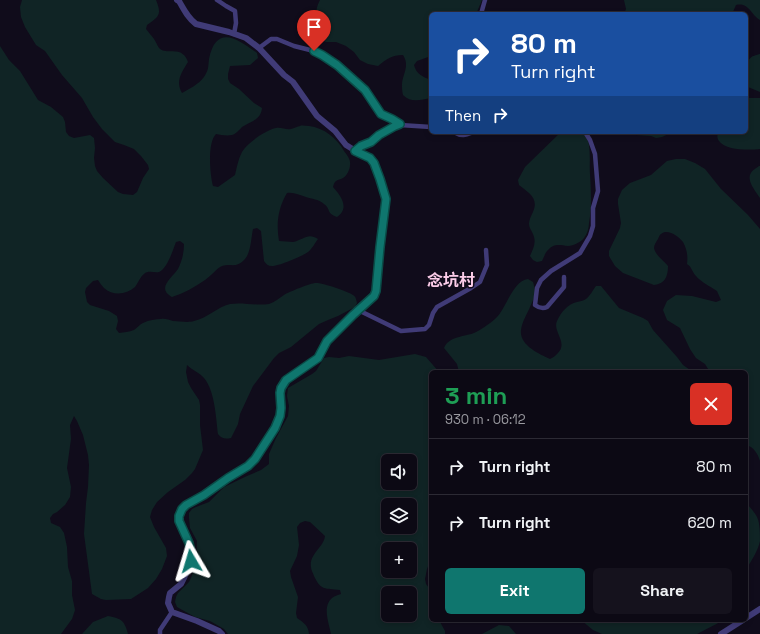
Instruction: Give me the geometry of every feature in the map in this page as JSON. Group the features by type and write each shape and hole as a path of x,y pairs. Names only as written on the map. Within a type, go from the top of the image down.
{"street":[{"path":"177,0 186,14 196,24 246,38 259,48 284,75 293,82 317,116 334,131 346,145 370,158 374,163 386,199 376,291 374,296 327,341 318,358 286,380 280,393 280,416 275,428 255,459 248,466 186,505 182,509 179,516 179,521 189,543 191,561 181,584 170,593 168,603 172,612 197,621 219,631 222,634"},
{"path":"217,0 235,11 236,24 234,34"},
{"path":"482,12 485,0"},
{"path":"259,48 271,39 277,39 294,46 314,51 337,65 365,90 381,114 400,124 429,128"},
{"path":"355,151 361,146 371,142 379,135 400,124"},
{"path":"457,134 469,134"},
{"path":"564,277 564,288 547,308 540,308 536,306 536,288 540,280 580,253 590,236 593,226 593,208 598,190 595,154 586,134"},
{"path":"358,310 400,331 425,329 429,325 432,313 438,307 480,282 487,265 486,250"},
{"path":"748,617 760,609"},
{"path":"160,634 160,630 172,612"},
{"path":"721,634 740,622"}],"green space":[{"path":"22,0 156,0 159,9 158,15 147,25 146,29 159,48 166,51 182,53 188,62 179,81 182,93 202,80 208,70 212,48 217,41 222,38 228,37 235,39 257,53 258,58 250,65 230,66 228,79 230,83 262,108 261,112 257,118 242,127 237,132 230,135 216,134 213,138 210,152 210,167 213,186 218,187 235,175 244,148 262,134 276,128 292,129 301,126 309,126 325,131 338,142 350,163 347,174 343,178 335,181 333,187 339,194 344,206 343,210 337,217 331,214 322,202 296,194 287,193 278,216 279,241 293,242 308,236 318,239 309,251 301,256 275,266 267,265 264,261 261,231 257,228 253,229 247,256 242,262 236,265 222,266 207,279 185,292 172,297 167,294 165,287 169,279 178,269 182,260 184,244 180,241 176,242 165,267 162,270 159,272 146,273 141,277 135,287 128,292 120,294 108,291 98,280 93,281 86,288 85,292 87,302 90,305 109,311 117,316 118,321 116,329 119,333 134,330 142,324 155,319 192,322 204,318 225,305 230,304 269,304 290,292 313,283 319,283 350,293 356,298 357,303 355,307 319,324 291,347 279,353 274,358 253,386 231,438 224,438 218,434 213,397 208,383 202,376 187,365 186,372 188,382 199,400 200,405 200,425 203,450 192,473 157,502 152,510 150,517 166,548 167,556 156,579 148,588 131,599 106,600 92,594 84,534 88,487 88,455 83,435 74,416 70,425 71,439 67,468 71,487 70,497 65,505 50,518 51,523 60,527 64,533 75,610 72,619 61,634 0,634 0,46 9,60 20,71 38,100 51,107 63,117 66,132 69,136 74,138 90,135 94,138 94,158 97,171 118,192 133,195 137,192 149,169 148,165 134,149 115,142 102,129 82,98 62,75 45,51 36,45 21,17 20,7"},
{"path":"320,0 482,0 477,12 429,12 429,57 417,61 414,65 418,73 429,79 429,98 423,100 412,100 403,95 402,84 406,63 403,55 387,59 378,66 368,64 360,60 354,52 346,46 336,42 326,42 321,40 321,24 317,13"},
{"path":"624,0 760,0 760,20 744,5 736,5 733,12 625,12 626,9"},
{"path":"760,54 760,92 748,87 748,61 753,56"},
{"path":"748,98 760,98 760,149 744,150 727,147 718,140 718,134 748,134"},
{"path":"559,134 584,134 589,143 591,211 589,227 586,235 581,241 574,245 553,246 547,251 542,261 537,262 530,256 535,241 534,235 529,226 529,222 535,207 535,203 532,196 519,185 518,180 525,167"},
{"path":"622,134 669,134 656,138 651,136"},
{"path":"685,159 705,169 721,189 760,229 760,461 755,451 748,446 748,370 709,370 705,364 696,358 680,328 667,320 663,310 667,301 676,295 692,296 716,302 721,300 717,291 703,283 687,264 687,253 683,242 679,237 670,232 664,232 661,234 654,248 668,266 665,279 661,283 654,285 623,273 615,266 609,256 609,251 621,223 618,199 622,190 630,183 651,175 667,161"},
{"path":"759,166 760,198 752,186 750,179 753,170"},
{"path":"528,279 533,282 535,294 522,324 521,335 526,344 550,359 561,349 562,345 556,324 565,309 574,303 583,301 590,295 596,286 601,286 619,308 648,321 653,330 683,365 690,370 458,370 457,364 444,348 446,344 453,339 477,332 493,321 503,309 513,290 522,281"},
{"path":"415,354 426,357 437,370 429,370 429,564 425,579 429,588 429,622 440,622 445,634 331,634 327,615 327,606 332,598 341,594 340,590 327,589 321,586 314,576 311,569 312,558 322,544 325,536 310,522 305,521 300,523 297,527 299,545 297,556 290,571 298,597 296,613 297,618 307,626 309,634 228,634 224,629 210,621 195,617 177,607 175,602 178,593 189,582 196,563 197,541 190,528 189,513 192,509 209,502 224,487 261,470 269,464 269,454 288,416 288,388 316,371 324,358 349,356 379,360"},
{"path":"748,505 758,519 760,529 760,541 748,566"},
{"path":"108,616 122,621 128,634 82,634 93,622"},
{"path":"583,622 720,622 697,634 602,634 593,630"},
{"path":"499,625 509,626 516,634 482,634"}],"district":[{"name":"念坑村","path":"451,280"}],"route":[{"path":"191,561 189,543 179,521 179,516 182,509 192,501 204,495 248,466 255,459 275,428 280,416 280,393 286,380 318,358 327,341 374,296 376,291 386,199 374,163 370,158 355,151 361,146 371,142 379,135 400,124 381,114 365,90 337,65 314,51"}]}
